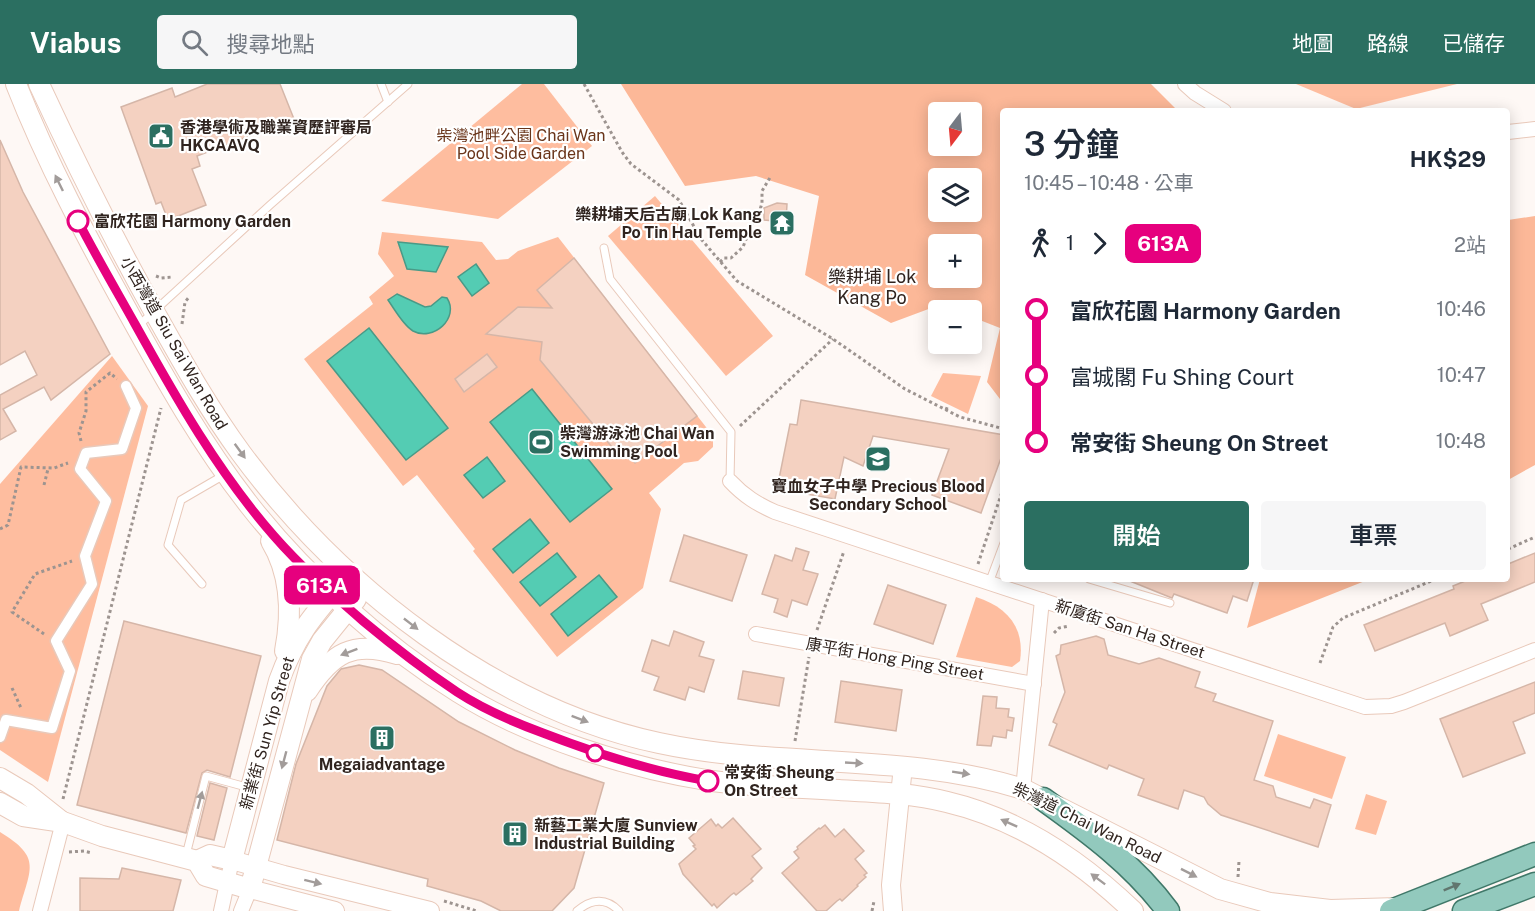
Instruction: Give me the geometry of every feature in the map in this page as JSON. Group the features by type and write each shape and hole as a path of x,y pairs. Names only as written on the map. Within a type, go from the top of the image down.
{"main road":[{"name":"小西灣道 Siu Sai Wan Road","path":"16,84 34,131 66,197 168,386 248,504 297,561 348,609"},
{"name":"小西灣道 Siu Sai Wan Road","path":"39,84 87,188 197,387 240,451 278,499 350,573"},
{"path":"248,504 275,547 284,570 290,614 279,681"},
{"name":"柴灣道 Chai Wan Road","path":"350,573 414,627 486,674 547,707 595,725 652,742 728,755 903,766 965,774 1033,794 1220,889 1270,903 1330,910 1394,910 1535,854"},
{"name":"新業街 Sun Yip Street","path":"232,860 279,681 289,653 300,633 350,573"},
{"name":"新業街 Sun Yip Street","path":"250,889 299,704 316,650 365,587"},
{"name":"柴灣道 Chai Wan Road","path":"348,609 406,656 458,693 491,711 581,748 618,761 684,777 900,794 945,801 979,811 1013,824 1060,851 1105,885 1133,911"},
{"path":"299,704 327,664 346,652 356,648 374,647 406,656"},
{"path":"0,778 102,837 191,859 210,855 232,860"},
{"path":"1033,794 1110,850 1134,871 1166,909"},
{"path":"0,803 22,816 62,813"},
{"path":"191,859 207,876 250,889"},
{"path":"1464,911 1535,884"}],"street":[{"path":"1185,84 1219,108"},
{"path":"1510,132 1535,129"},
{"path":"0,736 6,720 52,728 70,671 56,641 92,584 85,556 106,501 80,469 86,453 122,449 136,408 126,386"},
{"name":"新廈街 San Ha Street","path":"730,481 743,495 756,504 775,512 1365,707 1391,706 1404,702 1535,650"},
{"path":"1033,794 1034,684 1042,600"},
{"name":"康平街 Hong Ping Street","path":"756,634 1034,684"},
{"path":"893,911 891,885 903,766"},
{"path":"40,911 62,813"},
{"path":"232,860 397,907 430,911"},
{"name":"新業街 Sun Yip Street","path":"221,911 232,860"},
{"path":"250,889 335,911"},
{"name":"新業街 Sun Yip Street","path":"241,911 250,889"}],"lane":[{"path":"381,84 388,102"},
{"path":"136,327 408,84"},
{"path":"604,248 610,279 731,432 730,481"},
{"path":"202,584 168,545 181,500 226,473"},
{"path":"989,583 1000,554"},
{"path":"1099,582 1170,603"},
{"path":"191,859 206,776 251,789"},
{"path":"577,911 592,901 614,905 620,911"}],"path":[{"path":"584,84 631,164 679,200 701,239 737,281 833,339 905,389 960,417 1000,428"},
{"path":"720,262 724,258 731,258 743,247 752,224 757,220 762,203 762,191 771,176"},
{"path":"185,334 183,314 185,302 193,293"},
{"path":"731,432 833,339"},
{"path":"0,528 8,525 21,467 48,468 72,462 86,453 79,433 86,411 86,392 110,373 126,386"},
{"path":"946,410 948,405"},
{"path":"62,813 161,408"},
{"path":"44,485 48,468"},
{"path":"977,565 1000,498"},
{"path":"1510,548 1535,537"},
{"path":"815,634 843,553"},
{"path":"56,641 12,612 35,574 85,556"},
{"path":"1320,663 1333,627 1343,618 1429,582"},
{"path":"795,741 810,653"},
{"path":"12,688 27,724"},
{"path":"66,854 84,851 96,855"}],"green space":[{"name":"柴灣池畔公園 Chai Wan Pool Side Garden","path":"522,84 544,84 592,146 498,219 381,201"},
{"path":"1296,84 1457,84 1360,108 1354,108"},
{"path":"655,196 773,336 726,376 608,236"},
{"name":"柴灣游泳池 Chai Wan Swimming Pool","path":"382,232 482,242 496,260 508,259 518,251 558,237 713,436 713,447 698,461 684,463 649,493 661,509 643,588 557,657 473,551 475,549 417,475 403,486 304,359 373,304 369,297 394,276 378,254"},
{"path":"112,356 148,406 48,782 0,750 0,484"},
{"path":"943,373 981,376 968,414 931,396"},
{"path":"976,597 997,606 1016,628 1020,638 1020,661 1012,667 956,657"},
{"path":"1278,734 1346,757 1332,799 1264,776"},
{"path":"1366,794 1387,801 1376,835 1355,829"},
{"path":"0,832 23,849 28,857 29,874 19,911 0,911"}],"shaded area":[{"path":"621,84 1151,84 1175,108 1000,108 1000,328 982,321 982,300 928,300 928,309 891,323 805,275 819,196 756,176 685,186"},
{"path":"1535,216 1535,465 1510,479 1510,220"},
{"path":"398,242 448,247 436,272 407,269"},
{"path":"476,264 489,283 472,296 458,277"},
{"path":"397,294 425,307 431,306 442,297 447,298 450,313 447,320 436,331 421,334 413,331 388,300"},
{"path":"369,328 448,428 406,460 327,361"},
{"path":"1000,328 1000,399 987,382"},
{"path":"532,389 612,489 570,522 490,422"},
{"path":"487,457 505,481 483,498 464,475"},
{"path":"530,519 549,543 513,573 493,549"},
{"path":"557,553 576,577 540,606 520,582"},
{"path":"599,575 617,597 568,636 551,614"},
{"path":"1259,582 1362,582 1247,628"}],"building":[{"path":"207,84 280,84 294,119 197,156 200,166 192,169 206,205 168,220 161,202 156,204 121,107 172,88 175,97"},
{"path":"0,140 23,192 110,354 51,400 44,387 3,409 16,431 0,440 0,395 37,375 25,351 0,365"},
{"path":"777,203 787,204 786,222 764,220 764,208"},
{"path":"574,258 697,416 635,463 622,447 616,452 540,360 542,342 486,334 518,307 552,308 537,290"},
{"path":"487,354 497,367 464,392 455,379"},
{"path":"801,400 1000,434 1000,461 981,513 932,495 949,449 873,436 863,466 844,457 835,499 777,489 790,424 797,425"},
{"path":"684,535 747,555 732,601 670,581"},
{"path":"796,548 809,552 803,570 818,574 807,605 792,600 787,617 774,612 778,599 762,594 775,555 792,561"},
{"path":"1535,553 1535,582 1481,604 1488,620 1450,636 1445,623 1375,651 1364,625 1454,589 1453,586 1463,582 1510,582 1510,563"},
{"path":"1132,582 1253,582 1247,601 1233,596 1227,613 1174,594 1172,598"},
{"path":"888,585 946,605 933,644 874,624"},
{"path":"124,621 261,656 230,777 207,770 202,773 186,833 77,805"},
{"path":"674,631 704,642 699,656 714,660 704,692 689,687 685,700 654,690 659,677 642,671 652,640 669,646"},
{"path":"1096,636 1104,639 1108,655 1139,664 1159,658 1200,672 1195,687 1216,694 1213,701 1273,721 1254,780 1273,786 1276,797 1310,808 1314,799 1331,805 1318,847 1221,815 1208,804 1204,797 1184,790 1178,809 1138,795 1144,779 1109,765 1107,769 1049,745 1057,724 1053,722 1065,692 1056,656 1060,654 1061,645"},
{"path":"359,665 382,670 459,722 515,750 604,783 574,888 552,911 501,911 481,901 427,886 428,879 277,840 296,764 327,686 341,669"},
{"path":"743,671 784,678 779,706 738,699"},
{"path":"841,681 902,690 896,731 835,722"},
{"path":"1535,682 1535,713 1513,722 1525,753 1463,777 1440,719"},
{"path":"983,696 997,697 996,708 1009,709 1008,717 1014,718 1012,731 1007,730 1006,738 993,736 991,746 977,745"},
{"path":"210,783 227,788 214,840 197,836"},
{"path":"733,818 761,849 752,856 762,868 751,879 753,881 736,895 734,893 731,895 717,908 714,904 712,906 683,874 679,864 696,849 689,838 711,819 716,826 718,824 722,828"},
{"path":"825,825 835,837 844,829 864,851 855,859 867,873 858,886 842,901 840,899 826,911 817,911 782,873 799,858 794,852 798,849 797,847"},
{"path":"122,868 181,880 173,911 80,911 80,878 119,879"}],"bus line":[{"name":"613A","path":"78,221 163,377 226,473 274,536 348,609 406,656 458,693 491,711 618,761 708,781"}],"place":[{"name":"香港學術及職業資歷評審局 HKCAAVQ","path":"161,136"},
{"name":"富欣花園 Harmony Garden","path":"78,221"},
{"name":"樂耕埔天后古廟 Lok Kang Po Tin Hau Temple","path":"782,223"},
{"name":"柴灣游泳池 Chai Wan Swimming Pool","path":"541,442"},
{"name":"寶血女子中學 Precious Blood Secondary School","path":"878,459"},
{"name":"Megaiadvantage","path":"382,738"},
{"name":"常安街 Sheung On Street","path":"708,781"},
{"name":"新藝工業大廈 Sunview Industrial Building","path":"515,834"}],"district":[{"name":"樂耕埔 Lok Kang Po","path":"872,286"}]}
